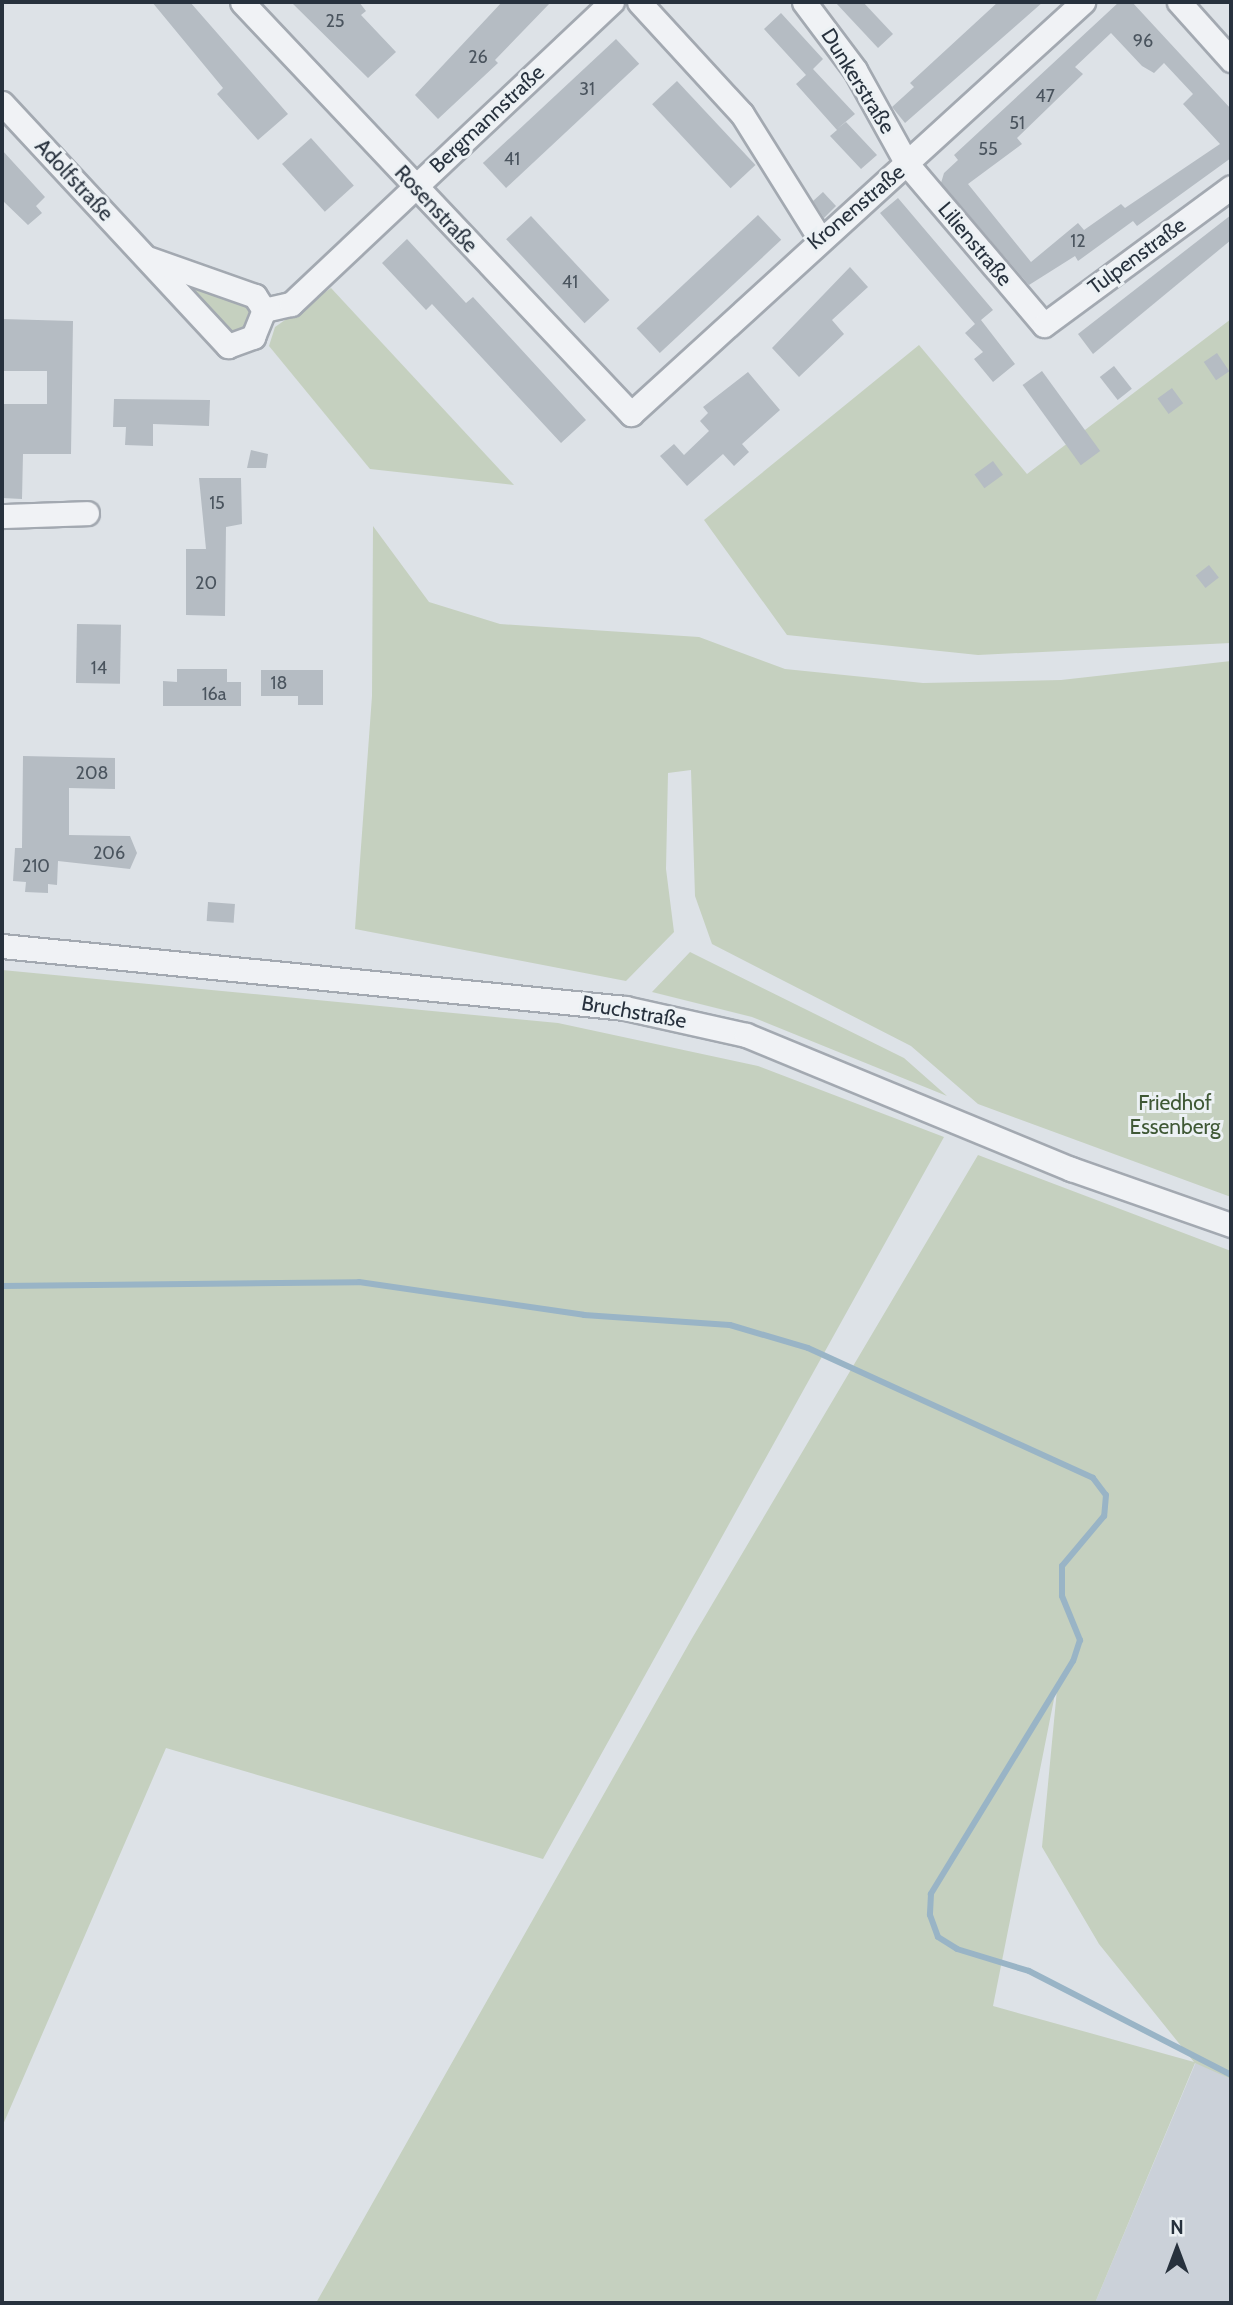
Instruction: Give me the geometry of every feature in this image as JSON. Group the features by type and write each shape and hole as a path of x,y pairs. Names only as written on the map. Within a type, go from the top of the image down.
{"street":[{"name":"Rosenstraße","path":"242,2 631,414"},
{"path":"639,2 742,114 819,237"},
{"name":"Dunkerstraße","path":"804,2 855,70 907,164"},
{"name":"Kronenstraße","path":"631,414 819,237 907,164 1083,2"},
{"path":"1179,2 1231,60"},
{"name":"Bergmannstraße","path":"264,310 291,304 416,188 600,5"},
{"name":"Adolfstraße","path":"2,103 228,346 253,337 264,310 255,296 147,258"},
{"name":"Lilienstraße","path":"907,164 1044,325"},
{"name":"Tulpenstraße","path":"1044,325 1231,187"},
{"path":"2,516 87,513"},
{"name":"Bruchstraße","path":"2,946 491,990 625,1008 746,1035 1071,1169 1231,1225"}],"shaded area":[{"path":"1196,2062 1231,2079 1231,2303 1095,2303"}],"green space":[{"path":"174,275 244,302 249,312 243,328 230,333"},
{"path":"331,288 514,485 370,469 269,346 275,327"},
{"path":"1231,319 1231,643 978,655 787,635 704,520 919,345 1027,474"},
{"name":"Friedhof Essenberg","path":"373,526 429,602 500,624 699,637 785,669 923,683 1061,680 1231,661 1231,1197 978,1104 911,1046 712,944 695,896 691,770 668,773 666,869 674,932 626,981 355,929 372,696"},
{"path":"690,952 904,1058 947,1096 752,1017 652,992"},
{"path":"2,970 558,1023 758,1066 944,1137 543,1859 166,1748 2,2127"},
{"path":"978,1155 1231,1251 1231,2079 1195,2063 1095,2303 316,2303 691,1640","holes":["1058,1679 1042,1847 1099,1944 1194,2062 993,2006"]}],"building":[{"path":"152,2 190,2 288,114 258,140 217,94 223,88"},
{"path":"291,2 359,2 366,11 361,15 396,52 368,78"},
{"path":"502,2 551,2 495,60 498,63 438,119 415,95"},
{"path":"835,2 863,2 893,34 878,48"},
{"path":"998,2 1043,2 905,123 892,107 914,87 910,83"},
{"path":"1119,2 1132,2 1231,109 1231,158 1137,226 1133,221 1078,261 1075,256 1029,285 941,183 944,173 958,160 954,155","holes":["1111,33 1142,66 1154,73 1164,63 1193,94 1183,104 1220,144 1125,208 1121,204 1084,230 1078,223 1031,262 968,184 1022,144 1017,138 1083,74 1075,67"]},
{"path":"781,13 823,59 813,69 855,114 837,129 846,122 877,155 861,169 830,136 837,130 796,84 806,75 764,29"},
{"path":"616,39 639,64 506,188 483,163"},
{"path":"677,81 755,165 731,188 652,104"},
{"path":"311,138 354,186 325,212 282,164"},
{"path":"2,150 45,197 36,206 42,213 28,225 2,200"},
{"path":"823,192 836,206 824,218 813,201"},
{"path":"898,198 993,310 981,320 1015,364 993,382 974,359 983,352 965,333 975,324 880,213"},
{"path":"758,215 781,240 660,353 637,328"},
{"path":"1231,215 1231,240 1093,354 1078,334"},
{"path":"531,216 609,300 585,323 506,239"},
{"path":"407,239 466,303 473,297 586,420 561,443 432,304 426,310 382,263"},
{"path":"850,267 868,287 832,320 844,334 799,377 772,348"},
{"path":"2,319 73,321 71,454 23,454 22,499 2,498 2,404 47,404 47,371 2,371"},
{"path":"1217,353 1229,371 1216,380 1204,362"},
{"path":"1114,366 1132,389 1118,400 1100,377"},
{"path":"1042,371 1100,451 1081,465 1023,385"},
{"path":"748,372 780,410 742,444 749,452 734,466 723,454 687,486 660,456 674,444 684,455 709,431 700,421 708,413 703,407"},
{"path":"1172,388 1183,403 1169,414 1157,399"},
{"path":"114,399 210,400 209,426 153,424 153,446 125,445 126,427 113,427"},
{"path":"251,450 268,454 266,468 247,468"},
{"path":"993,461 1003,475 984,488 974,475"},
{"path":"199,478 241,478 242,524 226,527 225,616 186,615 186,549 206,549"},
{"path":"1209,565 1219,578 1205,588 1196,575"},
{"path":"77,624 121,625 120,684 76,683"},
{"path":"177,669 227,669 227,682 241,682 241,706 163,706 163,681 177,682"},
{"path":"261,670 323,670 323,705 298,705 298,696 261,696"},
{"path":"23,756 115,758 115,789 69,788 69,835 130,836 137,853 130,869 58,861 57,885 48,884 48,893 25,892 26,882 13,881 15,848 22,848"},
{"path":"208,902 235,904 234,923 207,921"}],"waterway":[{"path":"2,1286 359,1282 584,1315 730,1325 808,1348 1093,1478 1106,1495 1104,1516 1062,1566 1062,1596 1080,1640 1073,1661 931,1894 930,1915 938,1937 957,1949 1029,1971 1231,2075"}]}
